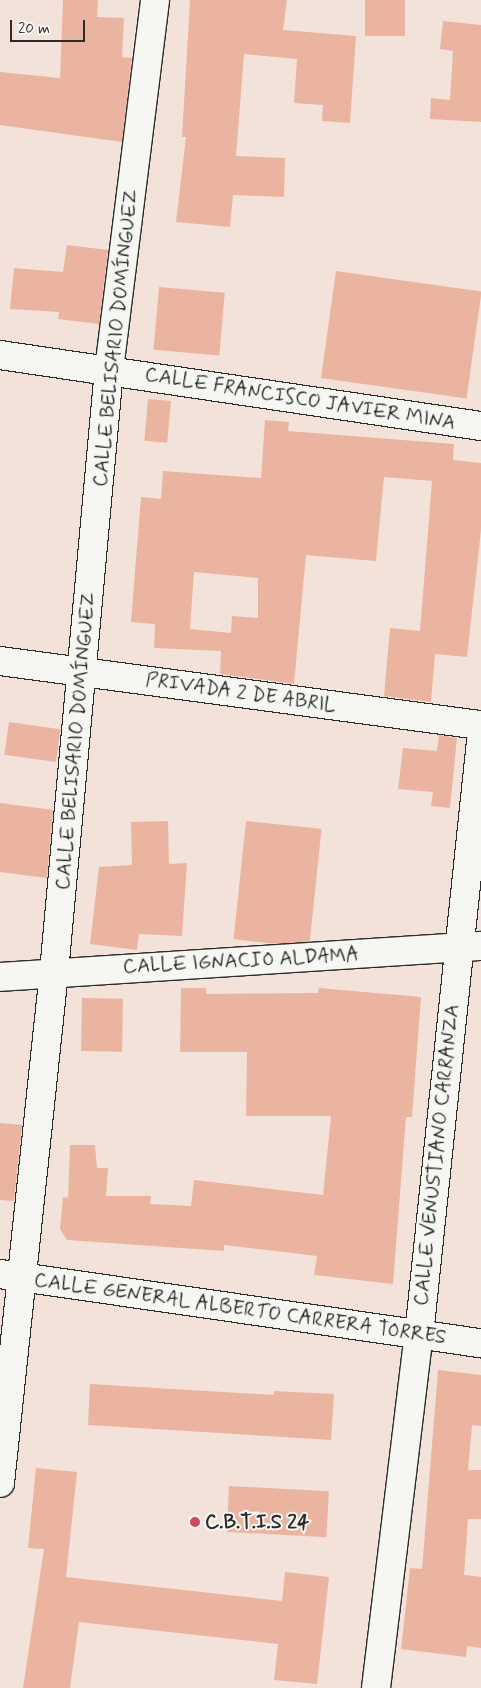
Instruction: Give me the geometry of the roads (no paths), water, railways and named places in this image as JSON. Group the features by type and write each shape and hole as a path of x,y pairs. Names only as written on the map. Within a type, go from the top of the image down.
{"street":[{"name":"CALLE BELISARIO DOMÍNGUEZ","path":"0,1483 12,1276 54,972 83,672 109,370 155,0"},
{"name":"CALLE FRANCISCO JAVIER MINA","path":"0,355 481,426"},
{"name":"PRIVADA 2 DE ABRIL","path":"0,661 481,725"},
{"name":"CALLE VENUSTIANO CARRANZA","path":"376,1688 469,947 481,741"},
{"name":"CALLE IGNACIO ALDAMA","path":"0,976 469,947"},
{"name":"CALLE GENERAL ALBERTO CARRERA TORRES","path":"12,1276 481,1344"}],"place":[{"name":"C.B.T.I.S 24","path":"195,1522"}]}
